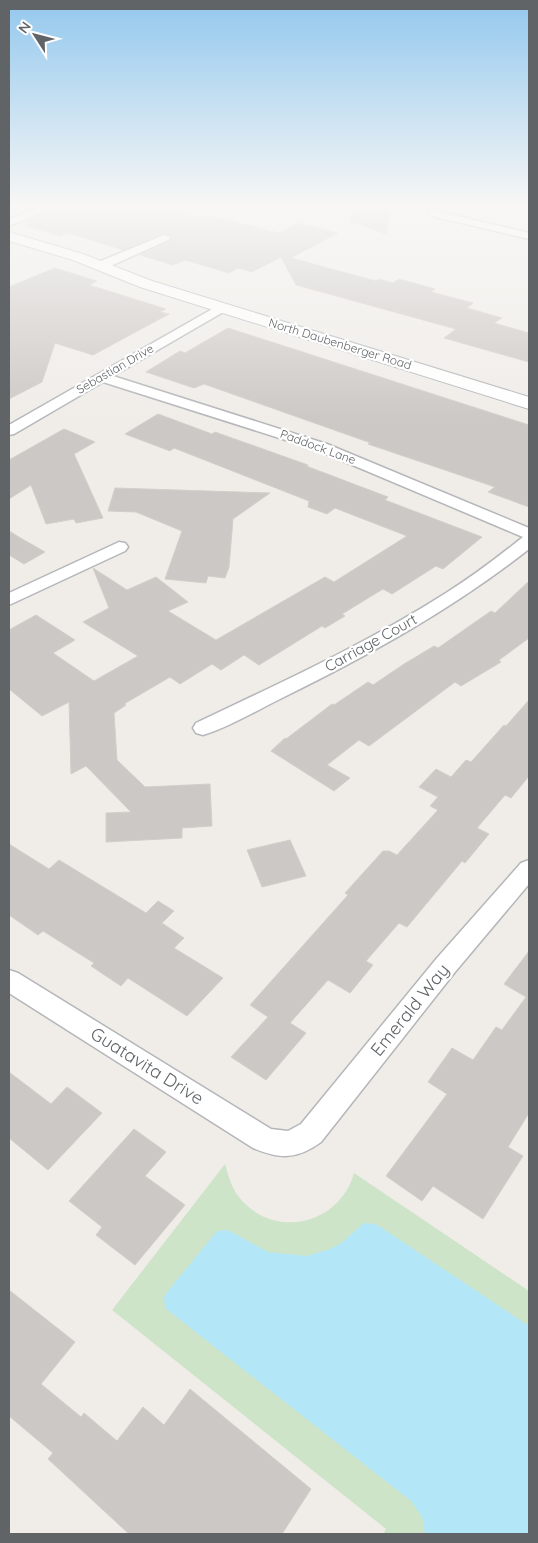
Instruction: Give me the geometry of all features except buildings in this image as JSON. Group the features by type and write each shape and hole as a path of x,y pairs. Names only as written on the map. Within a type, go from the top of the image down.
{"street":[{"name":"North Daubenberger Road","path":"124,276 221,308 529,402"},
{"name":"Sebastian Drive","path":"9,431 221,308"},
{"name":"Paddock Lane","path":"101,377 322,447 529,534"},
{"name":"Carriage Court","path":"203,728 330,666 396,631 463,590 529,541"},
{"path":"9,600 119,547"},
{"name":"Emerald Way","path":"288,1144 300,1141 311,1133 441,972 529,869"},
{"name":"Guatavita Drive","path":"9,980 263,1139 275,1144 288,1144"}],"green space":[{"path":"225,1164 234,1190 250,1208 266,1218 284,1222 302,1221 319,1216 334,1206 346,1191 354,1173 529,1291 529,1534 383,1534 386,1529 112,1310"}],"water":[{"path":"364,1223 379,1226 529,1326 529,1534 425,1534 422,1517 411,1501 165,1308 164,1297 168,1291 217,1231 228,1230 268,1252 307,1256 330,1249 341,1243"}]}
